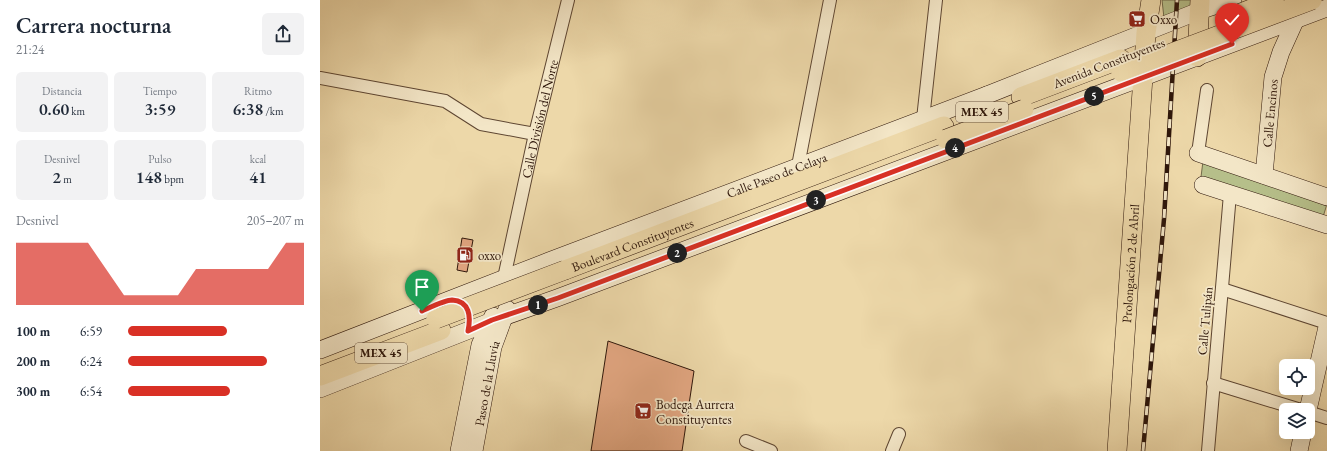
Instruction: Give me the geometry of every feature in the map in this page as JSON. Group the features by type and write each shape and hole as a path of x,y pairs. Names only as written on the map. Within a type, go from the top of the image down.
{"main road":[{"name":"Prolongación 2 de Abril","path":"1117,451 1146,33 1151,0"},
{"name":"Calle Paseo de Celaya","path":"320,350 511,276 561,271 798,166 923,119 947,131 999,132 1118,66 1146,33 1199,6 1233,0"},
{"path":"1253,0 1252,15 1258,26 1269,30 1281,52"},
{"name":"Avenida Constituyentes","path":"947,131 1118,66 1274,0"},
{"name":"Avenida Constituyentes","path":"1118,66 1312,0"},
{"path":"1197,57 1199,6"},
{"name":"Calle Paseo de Celaya","path":"320,390 498,319 558,298 947,131 987,95 1118,66 1143,77 1327,8"},
{"name":"Calle Encinos","path":"1264,175 1273,77 1281,52 1295,21"},
{"path":"987,95 983,102 982,116 991,130 999,132"},
{"name":"Boulevard Constituyentes","path":"320,376 561,271 947,131"},
{"path":"1198,153 1327,197"},
{"path":"1203,185 1327,225"},
{"path":"558,298 546,293 541,283 541,276 543,270 561,271"},
{"name":"Calle División del Norte","path":"498,319 511,276"},
{"path":"451,300 460,302 469,312 470,322 468,331"},
{"name":"Paseo de la Lluvia","path":"459,451 480,345 498,319"},
{"name":"Paseo de la Lluvia","path":"474,451 498,319"},
{"name":"Boulevard Constituyentes","path":"320,363 438,325"},
{"path":"1310,403 1327,327"},
{"path":"1299,451 1302,439"}],"street":[{"name":"Calle División del Norte","path":"511,276 513,238 535,134 568,0"},
{"path":"798,166 830,0"},
{"path":"923,119 936,0"},
{"path":"320,78 445,101 481,124 535,134"},
{"path":"1198,153 1207,90"},
{"name":"Calle Tulipán","path":"1208,451 1230,194"},
{"path":"1222,289 1327,322"},
{"path":"1213,384 1279,404"},
{"path":"1315,414 1327,418"},
{"path":"892,451 899,434"},
{"path":"746,441 771,451"}],"green space":[{"path":"1162,0 1196,0 1196,4 1164,18"},
{"path":"1203,161 1327,204 1323,217 1201,177"}],"building":[{"name":"oxxo","path":"462,238 473,240 467,272 457,270"},
{"name":"Bodega Aurrera Constituyentes","path":"608,341 694,371 682,451 591,451"}],"railway":[{"path":"1143,451 1164,219 1177,0"}],"place":[{"name":"Oxxo","path":"1137,19"},
{"name":"oxxo","path":"465,255"},
{"name":"Bodega Aurrera Constituyentes","path":"643,411"}],"route":[{"path":"422,311 451,300 460,302 469,312 470,322 468,331 492,320 558,298 1232,44"}]}
